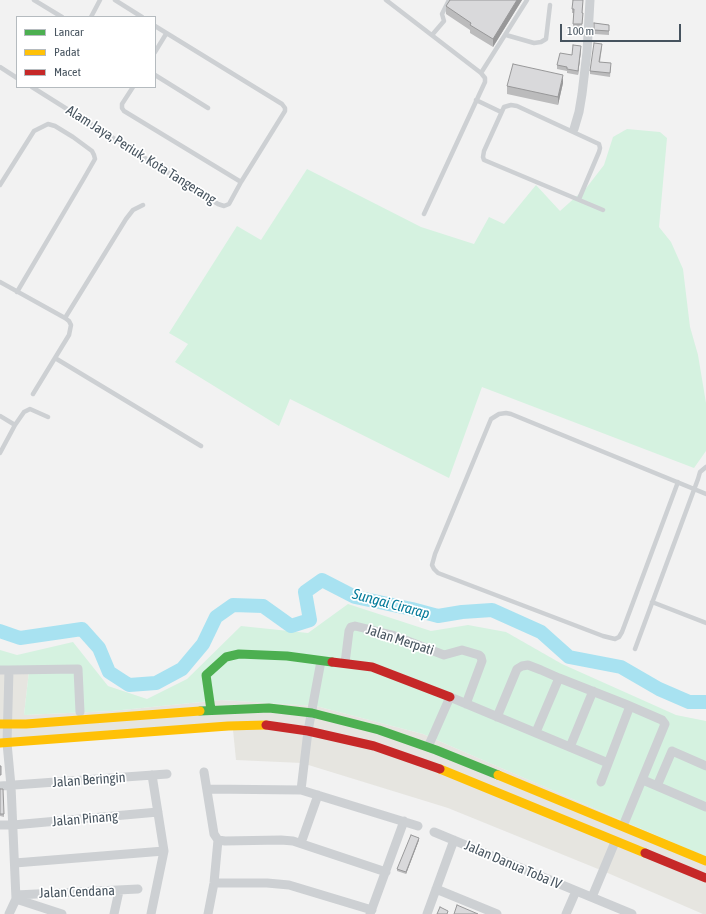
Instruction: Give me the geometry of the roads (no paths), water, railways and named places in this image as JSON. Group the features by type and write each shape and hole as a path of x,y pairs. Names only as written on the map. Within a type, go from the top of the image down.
{"main road":[{"path":"211,710 206,676 230,655 239,654 287,656 376,668 450,697"},
{"path":"5,733 26,724 211,710 268,708 431,765 615,842 706,878"},
{"path":"5,733 310,723 379,730 428,747 706,861"},
{"path":"630,847 637,833"}],"street":[{"path":"574,129 582,98 587,52 590,0"},
{"name":"Jalan Merpati","path":"345,663 349,631 353,626 392,634 444,655 462,650 479,655 482,661 466,704"},
{"path":"302,790 310,723 321,661"},
{"path":"497,717 517,669 528,665 662,720 665,724 623,826"},
{"path":"9,914 16,897 11,786 5,733 4,670 78,669 80,712"},
{"path":"536,732 559,678"},
{"path":"570,747 593,691"},
{"path":"428,747 450,697 608,763"},
{"path":"600,782 630,706"},
{"path":"657,786 672,751 706,766"},
{"path":"204,772 214,834 218,840 214,884 208,914"},
{"name":"Jalan Beringin","path":"0,786 167,774"},
{"path":"151,914 164,851 152,775"},
{"path":"642,780 706,807"},
{"path":"207,789 302,790 418,826"},
{"path":"301,843 318,795"},
{"name":"Jalan Pinang","path":"0,825 158,812"},
{"path":"214,884 267,883 289,885 371,912 404,821"},
{"name":"Jalan Danua Toba IV","path":"434,832 592,897 627,913"},
{"path":"218,840 282,840 301,843 386,872"},
{"path":"427,914 454,840"},
{"path":"592,897 615,842"},
{"path":"14,863 164,851"},
{"name":"Jalan Cendana","path":"16,897 138,889"},
{"path":"436,889 497,914"},
{"path":"114,914 119,891"},
{"path":"566,914 576,891"},
{"path":"16,897 62,914"}],"lane":[{"path":"34,0 60,16"},
{"path":"92,16 100,0"},
{"path":"115,0 140,16"},
{"path":"386,0 481,73 485,78 485,82 424,214"},
{"path":"432,35 444,21 442,14 449,0"},
{"path":"481,73 527,0"},
{"path":"506,35 534,43 542,42 546,39 550,5"},
{"name":"Alam Jaya, Periuk, Kota Tangerang","path":"34,88 218,204 224,206 230,204 241,182 280,120 285,108 282,104 156,27"},
{"path":"156,50 166,34"},
{"path":"0,67 16,77"},
{"path":"156,77 208,108"},
{"name":"Alam Jaya, Periuk, Kota Tangerang","path":"132,88 122,104 124,111 241,182"},
{"path":"476,100 501,112"},
{"path":"579,199 599,152 599,144 517,106 506,106 501,112 484,151 484,160 603,210"},
{"name":"Alam Jaya, Periuk, Kota Tangerang","path":"0,185 34,131 48,124 55,126 73,137 92,151 95,159 17,292"},
{"path":"65,318 126,219 133,210 143,205"},
{"path":"0,282 69,321 71,330 69,335 33,394"},
{"path":"55,358 201,446"},
{"path":"0,453 24,412 29,410 34,411 48,417"},
{"path":"678,482 622,632 619,637 615,639 603,636 438,572 432,565 435,554 491,419 500,414 511,414 678,482 706,494"},
{"path":"0,416 15,425"},
{"path":"635,649 700,472 706,467"},
{"path":"652,602 706,622"}],"waterway":[{"name":"Sungai Cirarap","path":"0,631 20,638 82,629 99,648 109,672 129,685 156,683 182,669 203,644 216,617 233,605 263,606 291,626 310,620 305,592 322,580 355,597 438,616 462,612 492,610 541,632 569,657 621,667 659,689 689,702 706,702"}]}
